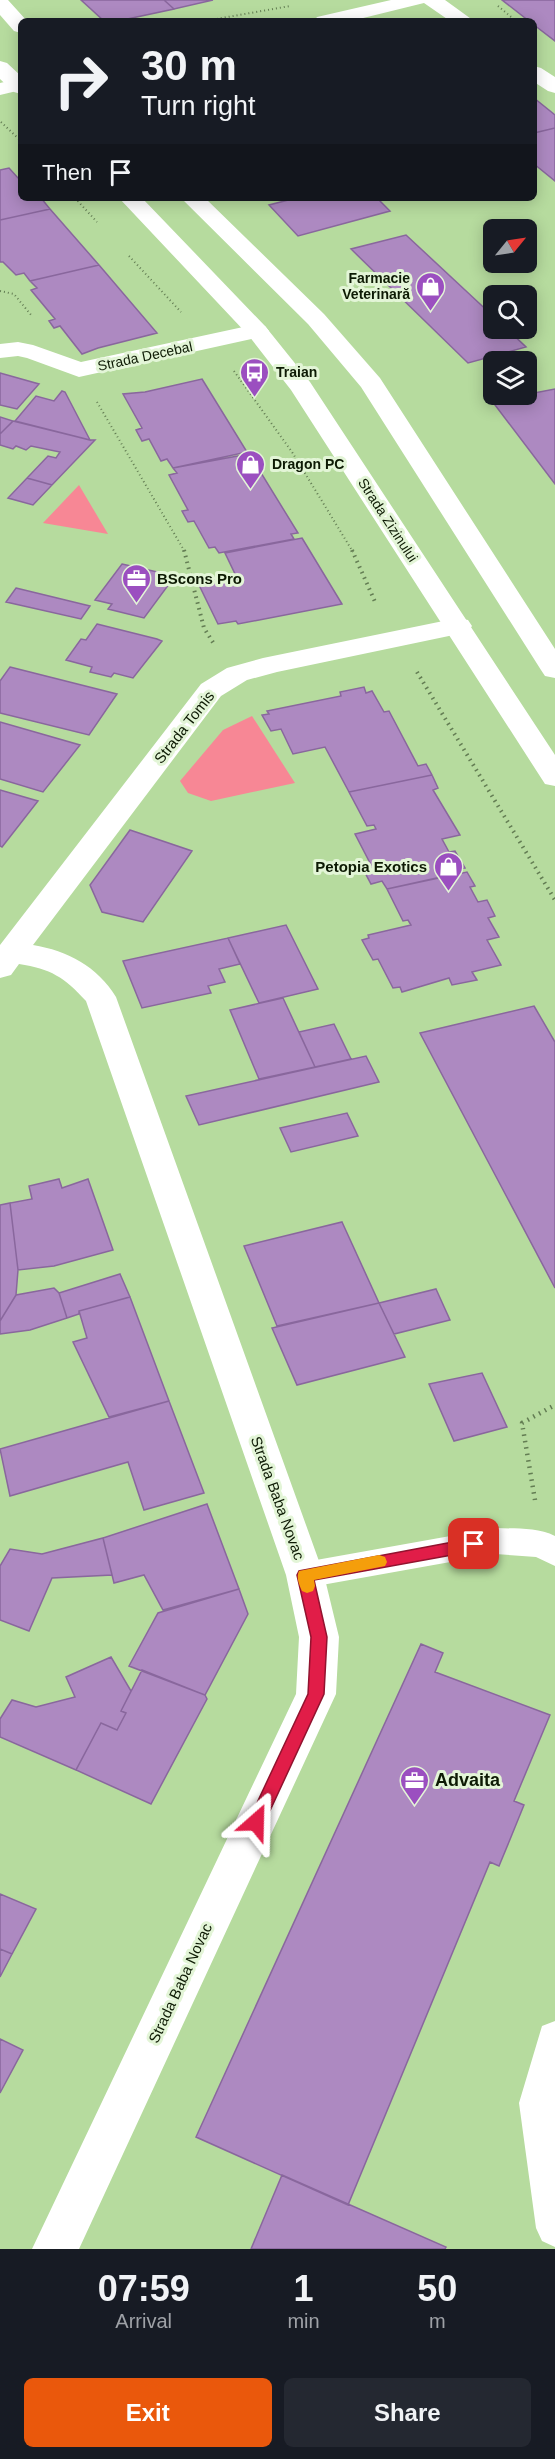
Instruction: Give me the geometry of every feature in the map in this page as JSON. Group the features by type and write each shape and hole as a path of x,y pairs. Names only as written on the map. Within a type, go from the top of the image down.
{"street":[{"path":"337,18 417,0"},
{"path":"432,0 459,18"},
{"path":"0,3 18,24"},
{"path":"0,67 15,86"},
{"path":"537,74 555,87"},
{"name":"Strada Zizinului","path":"133,201 257,331 302,387 555,777"},
{"path":"195,201 316,319 371,383 555,670"},
{"name":"Strada Decebal","path":"0,351 33,352 79,370 257,331"},
{"name":"Strada Tomis","path":"5,960 211,690 237,674 273,664 458,626"},
{"name":"Strada Baba Novac","path":"5,960 56,960 80,972 100,997 305,1575 319,1637 316,1694 56,2249"}],"lane":[{"path":"305,1575 495,1541 549,1549"},
{"path":"555,2038 537,2103 555,2228"}],"path":[{"path":"490,0 512,18"},
{"path":"221,18 297,4"},
{"path":"0,122 18,138"},
{"path":"78,201 99,223"},
{"path":"123,249 210,342 255,397 293,453 365,572 380,616 555,900"},
{"path":"0,291 14,294 79,370 186,554 204,628 215,645"},
{"path":"549,1549 522,1423 555,1405"}],"shaded area":[{"path":"79,485 108,534 43,523"},
{"path":"252,716 295,783 211,801 188,793 180,781 223,730"}],"building":[{"path":"81,0 164,0 174,9 132,18 101,18"},
{"path":"164,0 213,0 174,9"},
{"path":"502,0 555,0 555,41 537,27 537,18 525,18"},
{"path":"537,100 555,115 555,128 537,132"},
{"path":"555,128 555,181 537,166 537,132"},
{"path":"9,168 18,178 18,201 43,201 50,209 0,220 0,170"},
{"path":"284,201 380,201 390,211 298,236 269,205"},
{"path":"50,209 99,265 30,281 24,273 16,275 3,262 0,262 0,220"},
{"path":"406,235 483,307 483,339 518,339 526,347 512,351 483,351 483,359 468,363 351,249"},
{"path":"99,265 157,333 82,354 60,326 54,328 49,321 55,319 31,290 37,288 30,281"},
{"path":"0,373 39,384 17,409 0,405"},
{"path":"202,379 247,452 173,468 167,459 161,461 149,439 142,441 136,430 142,428 123,394 145,392"},
{"path":"555,389 555,484 495,405 537,405 537,392"},
{"path":"62,391 65,392 90,440 15,421 36,396 54,401"},
{"path":"0,417 13,421 0,434"},
{"path":"13,421 95,440 52,485 27,478 48,456 56,458 60,452 31,446 26,450 16,446 13,449 0,445 0,434"},
{"path":"250,455 298,533 291,534 294,539 219,553 215,547 209,548 194,521 188,522 182,511 188,510 169,475 177,473 173,468"},
{"path":"27,478 52,485 33,505 8,498"},
{"path":"302,538 342,604 238,624 236,621 218,624 198,583 236,576 225,553"},
{"path":"122,564 175,576 144,618 108,609 112,604 95,600"},
{"path":"16,588 90,606 81,619 6,602"},
{"path":"97,624 162,641 133,678 114,673 111,677 90,672 92,667 66,660 81,639 86,640"},
{"path":"10,667 117,694 89,735 0,713 0,681"},
{"path":"364,687 366,693 372,691 384,712 389,711 418,766 426,764 432,775 349,792 325,747 293,754 281,729 271,731 262,715 269,714 267,711 341,696 340,692"},
{"path":"0,722 80,745 43,792 0,779"},
{"path":"432,775 438,788 433,790 460,835 442,839 449,852 455,851 465,868 449,871 450,875 387,889 382,881 371,884 362,867 371,865 355,834 376,829 374,825 367,826 349,792"},
{"path":"0,790 38,801 2,847 0,846"},
{"path":"130,830 192,851 143,922 102,912 90,885"},
{"path":"467,872 475,886 470,887 478,902 487,900 495,916 488,918 499,937 487,940 501,965 472,972 477,980 452,985 449,978 402,992 400,987 393,988 378,959 373,960 362,940 369,938 368,935 411,925 408,920 403,921 387,889"},
{"path":"286,925 318,989 259,1003 228,938"},
{"path":"228,938 240,964 219,969 225,982 208,986 211,993 142,1008 123,961"},
{"path":"283,998 315,1067 259,1079 230,1010"},
{"path":"534,1006 555,1042 555,1288 420,1033"},
{"path":"334,1024 351,1059 315,1067 299,1032"},
{"path":"366,1056 379,1082 199,1125 186,1096"},
{"path":"347,1113 358,1136 291,1152 280,1128"},
{"path":"59,1179 62,1188 88,1179 113,1250 54,1266 18,1270 10,1203 32,1199 29,1186"},
{"path":"10,1203 18,1270 16,1295 0,1321 0,1205"},
{"path":"342,1222 379,1303 277,1326 244,1246"},
{"path":"120,1274 130,1297 79,1311 79,1314 67,1318 59,1293"},
{"path":"54,1288 59,1293 67,1318 30,1330 0,1334 0,1321 16,1295"},
{"path":"436,1289 450,1320 394,1334 379,1303"},
{"path":"130,1297 169,1401 109,1417 73,1342 87,1338 79,1311"},
{"path":"379,1303 405,1357 297,1385 272,1328"},
{"path":"482,1373 507,1427 454,1441 429,1384"},
{"path":"169,1401 204,1493 144,1510 128,1462 10,1496 0,1449"},
{"path":"207,1504 239,1589 163,1610 144,1575 114,1583 103,1538"},
{"path":"103,1538 112,1575 52,1578 29,1631 0,1620 0,1566 10,1549 42,1554"},
{"path":"239,1589 248,1614 205,1695 129,1666 158,1613"},
{"path":"421,1644 443,1653 435,1672 550,1715 514,1801 524,1805 511,1837 499,1866 490,1862 348,2205 196,2137"},
{"path":"111,1657 131,1691 121,1711 126,1713 117,1730 101,1723 76,1770 0,1737 0,1719 12,1700 36,1707 75,1697 66,1677"},
{"path":"142,1670 205,1695 207,1699 151,1804 76,1770 101,1723 117,1730 126,1713 121,1711"},
{"path":"0,1894 36,1909 12,1954 0,1949"},
{"path":"0,1949 12,1954 0,1977"},
{"path":"0,2039 23,2050 0,2093"},
{"path":"282,2175 446,2247 445,2249 251,2249"}],"slow traffic":[{"path":"307,1586 305,1575 379,1562"}],"place":[{"name":"Farmacie Veterinară","path":"431,312"},
{"name":"Traian","path":"255,398"},
{"name":"Dragon PC","path":"251,490"},
{"name":"BScons Pro","path":"136,604"},
{"name":"Petopia Exotics","path":"448,892"},
{"name":"Advaita","path":"414,1806"}],"route":[{"path":"256,1822 316,1694 319,1637 305,1575 474,1544"}]}
